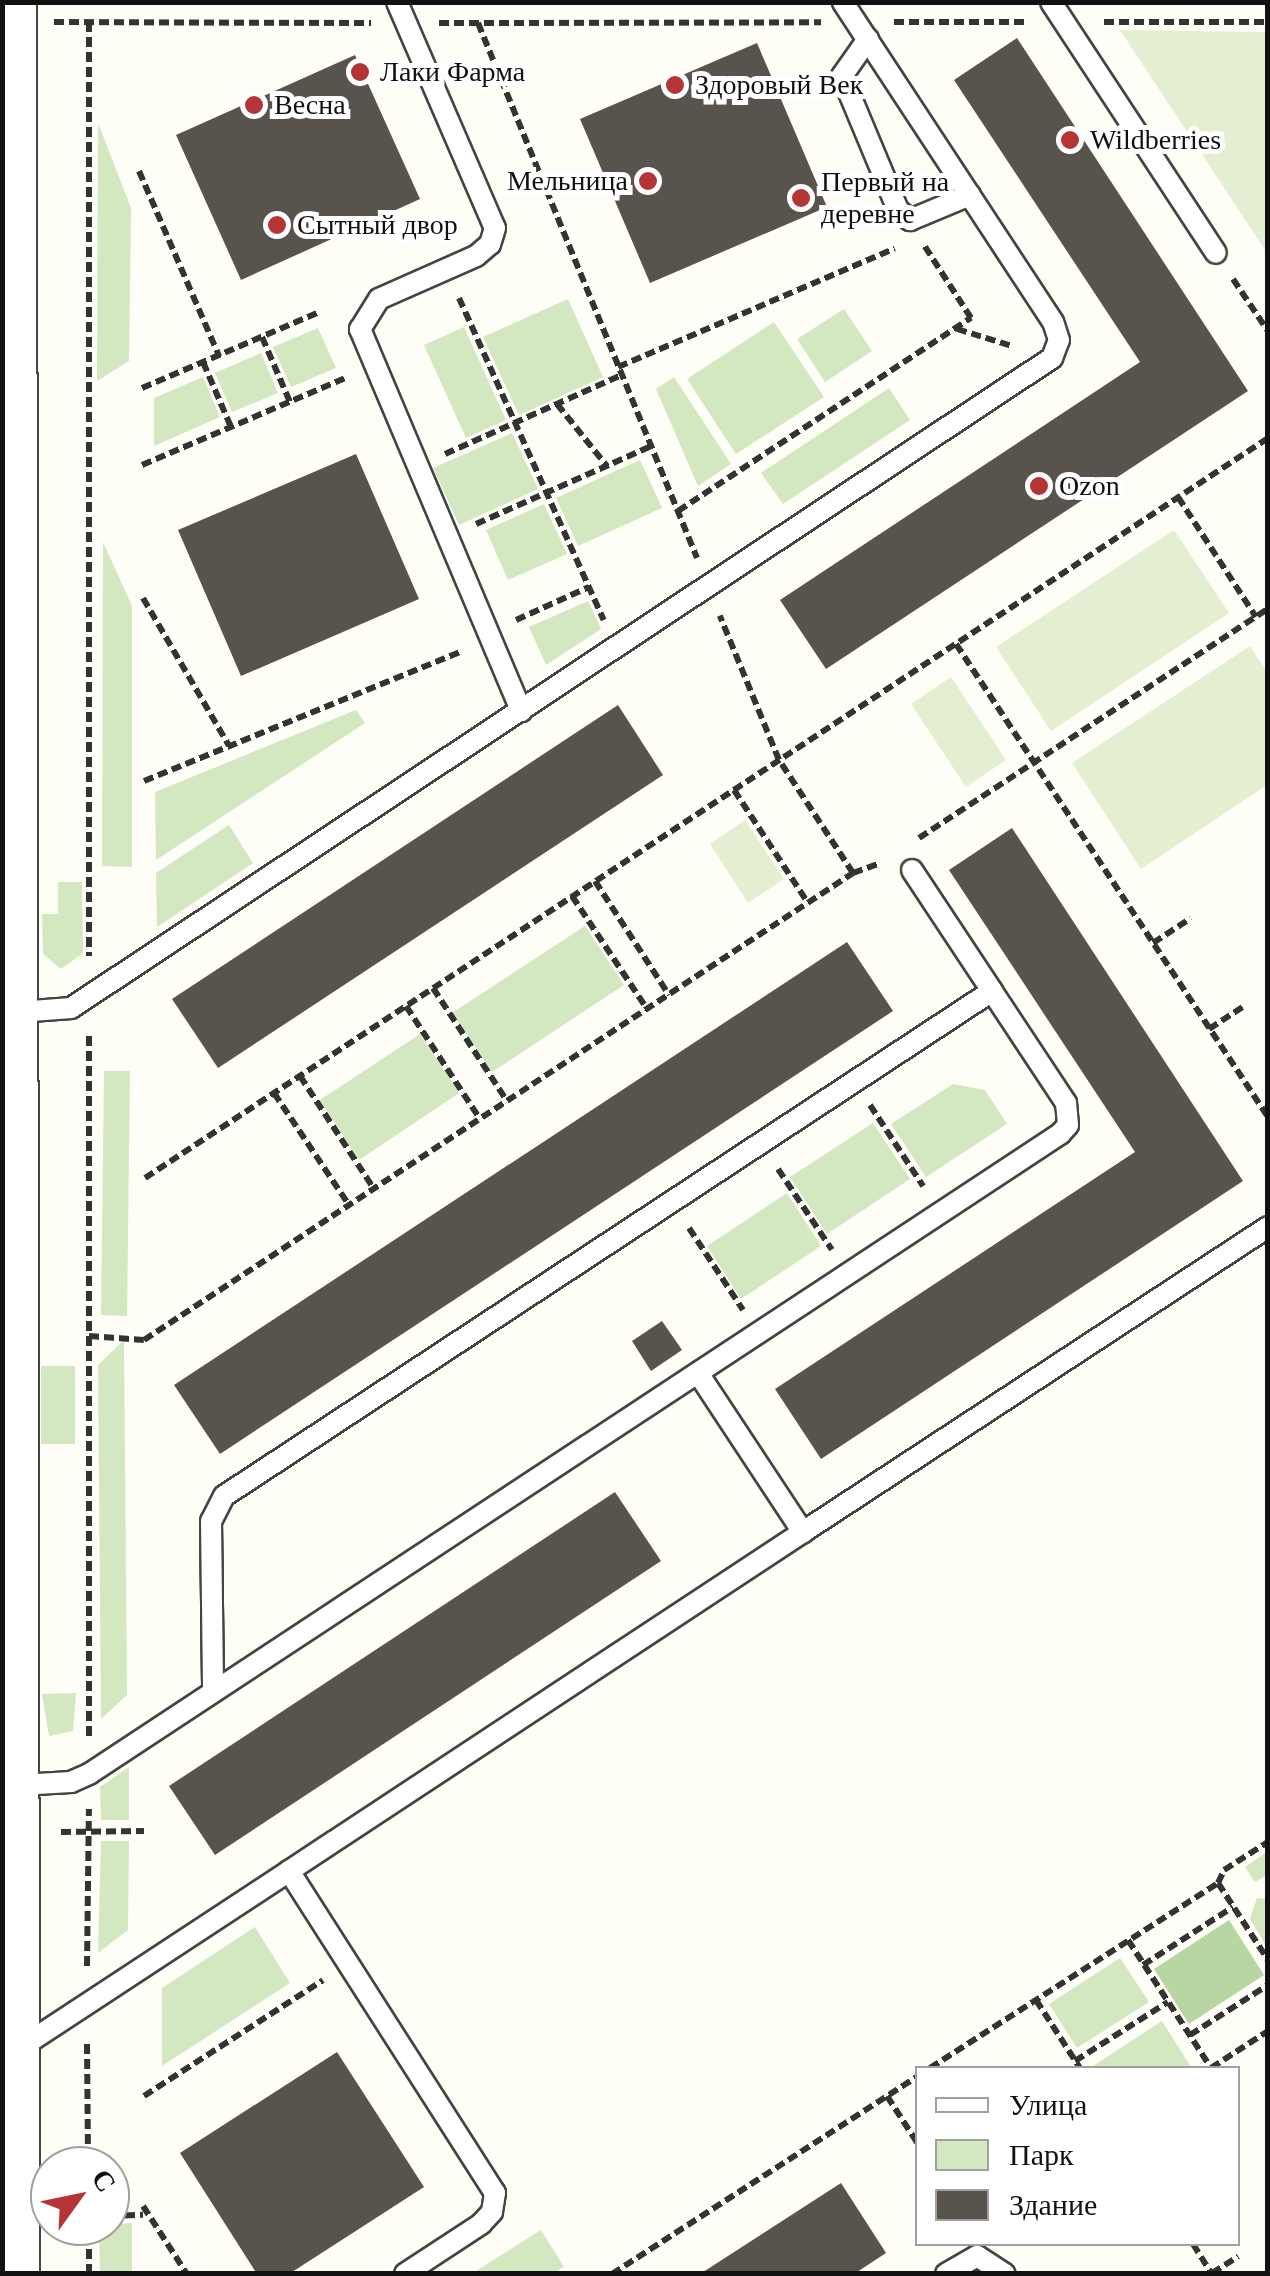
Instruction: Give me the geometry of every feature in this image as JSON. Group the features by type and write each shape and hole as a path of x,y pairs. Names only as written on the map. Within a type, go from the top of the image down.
{"street":[{"path":"20,2274 20,1832 11,1785 10,1012 28,12"}],"lane":[{"path":"398,2 495,228 490,244 380,300 360,329 521,711"},
{"path":"10,1012 60,1012 89,996 1052,358 1058,340 1053,322 843,2"},
{"path":"1051,2 1216,252"},
{"path":"862,31 845,67 844,88 906,219 970,195"},
{"path":"11,1785 72,1782 89,1774 1068,1125 1066,1103 912,870"},
{"path":"213,1692 214,1507 992,991"},
{"path":"20,2048 1268,1226"},
{"path":"698,1372 803,1532"},
{"path":"289,1871 495,2193 492,2212 482,2224 406,2274"},
{"path":"946,2274 978,2256 1005,2274"}],"path":[{"path":"28,12 89,22 478,23 862,31 1064,22 1268,22"},
{"path":"88,2146 89,22"},
{"path":"478,23 779,760 854,873"},
{"path":"139,170 219,356"},
{"path":"678,511 971,318 906,219"},
{"path":"416,467 919,238"},
{"path":"1216,252 1268,331"},
{"path":"446,269 616,648"},
{"path":"142,388 319,312"},
{"path":"956,328 1052,358"},
{"path":"262,337 290,402"},
{"path":"204,362 231,427"},
{"path":"142,465 347,378"},
{"path":"558,404 607,466"},
{"path":"145,1178 1268,438"},
{"path":"447,537 651,446"},
{"path":"1178,497 1256,616"},
{"path":"488,633 589,587"},
{"path":"143,598 230,746"},
{"path":"912,842 1268,609"},
{"path":"956,644 1267,1114"},
{"path":"144,781 464,650"},
{"path":"734,790 808,903"},
{"path":"89,1336 144,1340 854,873 883,862"},
{"path":"595,881 669,994"},
{"path":"572,896 647,1009"},
{"path":"1153,943 1191,918"},
{"path":"433,988 507,1101"},
{"path":"406,1006 480,1119"},
{"path":"1210,1029 1244,1006"},
{"path":"300,1076 374,1189"},
{"path":"854,1081 940,1212"},
{"path":"274,1093 349,1206"},
{"path":"761,1143 848,1274"},
{"path":"671,1202 758,1333"},
{"path":"20,1832 144,1831"},
{"path":"933,2066 1218,1883 1224,1870 1268,1842"},
{"path":"1218,1883 1268,1960"},
{"path":"1144,1964 1233,1907"},
{"path":"1128,1940 1209,2066"},
{"path":"144,2096 349,1963"},
{"path":"1190,2036 1268,1985"},
{"path":"1036,2000 1078,2065 1168,2002"},
{"path":"1213,2066 1268,2031"},
{"path":"612,2274 915,2078"},
{"path":"887,2096 915,2139"},
{"path":"144,2206 188,2274"},
{"path":"130,2215 144,2215"},
{"path":"89,2246 89,2274"},
{"path":"1194,2246 1212,2273 1238,2257"}],"green space":[{"path":"1120,30 1267,32 1267,253"},
{"path":"98,123 131,208 129,361 97,381"},
{"path":"568,299 603,377 519,415 483,337"},
{"path":"844,309 872,351 825,382 797,339"},
{"path":"774,322 824,397 736,454 687,379"},
{"path":"464,327 506,420 466,438 424,345"},
{"path":"318,328 336,368 291,387 273,347"},
{"path":"261,353 278,393 232,412 215,373"},
{"path":"203,377 220,417 154,446 154,398"},
{"path":"674,377 731,464 698,486 656,389"},
{"path":"889,388 910,420 783,504 761,473"},
{"path":"512,433 538,489 459,525 433,468"},
{"path":"640,460 662,508 578,546 556,498"},
{"path":"544,504 567,554 508,580 486,530"},
{"path":"1174,530 1229,613 1051,731 996,647"},
{"path":"103,542 132,606 132,867 102,866"},
{"path":"588,601 601,629 546,665 529,627"},
{"path":"1250,646 1267,672 1267,785 1141,869 1072,763"},
{"path":"951,677 1006,760 966,787 911,704"},
{"path":"356,710 365,723 156,860 155,792"},
{"path":"745,820 784,879 748,903 710,844"},
{"path":"229,825 253,863 157,927 156,873"},
{"path":"58,882 82,882 83,953 61,969 43,954 42,914 58,914"},
{"path":"585,926 624,985 492,1072 452,1013"},
{"path":"420,1034 459,1093 359,1160 320,1100"},
{"path":"104,1071 130,1071 127,1316 101,1315"},
{"path":"953,1084 985,1090 1007,1124 926,1177 891,1124"},
{"path":"873,1123 910,1179 827,1234 790,1177"},
{"path":"787,1193 821,1246 741,1299 707,1246"},
{"path":"124,1340 127,1695 101,1719 98,1365"},
{"path":"41,1366 75,1366 75,1444 41,1444"},
{"path":"76,1693 73,1731 49,1736 42,1694"},
{"path":"129,1767 129,1820 101,1820 100,1787"},
{"path":"101,1841 129,1841 128,1930 98,1953"},
{"path":"1267,1852 1267,1875 1255,1882 1245,1867"},
{"path":"1257,1898 1267,1899 1267,1947 1250,1919"},
{"path":"1229,1920 1264,1975 1189,2024 1154,1969"},
{"path":"255,1927 290,1983 162,2066 162,1988"},
{"path":"1120,1958 1149,2002 1077,2048 1049,2004"},
{"path":"1162,2021 1190,2066 1093,2066"},
{"path":"130,2223 132,2273 100,2273 99,2246 130,2246"},
{"path":"541,2230 564,2267 553,2273 473,2273"}],"building":[{"path":"1017,38 1248,391 826,669 780,600 1140,362 954,80"},
{"path":"757,43 827,207 650,283 580,119"},
{"path":"355,55 420,199 241,280 176,135"},
{"path":"356,454 419,599 241,676 178,530"},
{"path":"618,705 663,775 218,1068 172,999"},
{"path":"1012,828 1243,1181 821,1459 775,1389 1135,1152 949,870"},
{"path":"847,942 893,1011 220,1454 174,1385"},
{"path":"662,1321 682,1350 651,1371 632,1341"},
{"path":"615,1492 661,1561 215,1855 169,1786"},
{"path":"337,2052 424,2187 289,2274 257,2274 180,2153"},
{"path":"841,2183 886,2253 854,2274 700,2274"}],"place":[{"name":"Лаки Фарма","path":"360,72"},
{"name":"Здоровый Век","path":"675,85"},
{"name":"Весна","path":"254,105"},
{"name":"Wildberries","path":"1070,140"},
{"name":"Мельница","path":"648,181"},
{"name":"Первый на деревне","path":"801,198"},
{"name":"Сытный двор","path":"277,225"},
{"name":"Ozon","path":"1039,486"}]}
